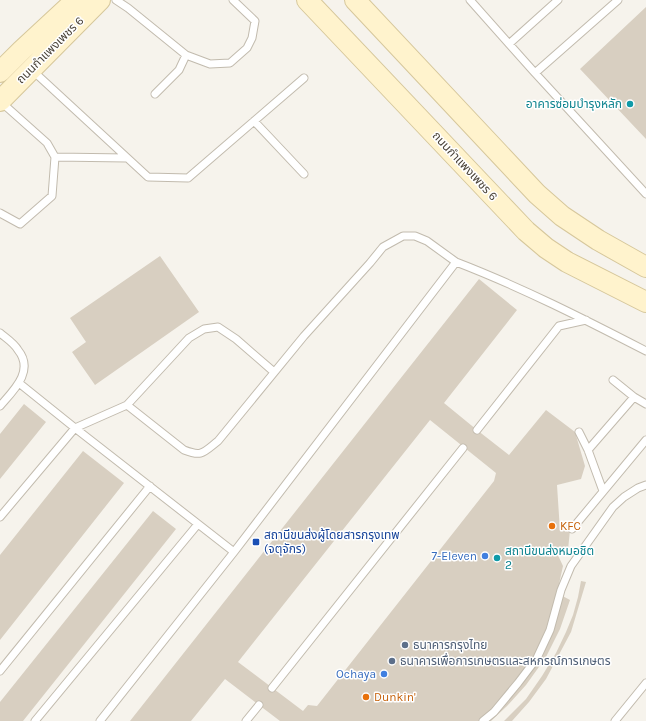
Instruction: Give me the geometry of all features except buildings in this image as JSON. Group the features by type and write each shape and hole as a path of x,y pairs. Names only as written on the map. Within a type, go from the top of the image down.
{"street":[{"name":"ถนนกำแพงเพชร 6","path":"0,72 76,0"},
{"name":"ถนนกำแพงเพชร 6","path":"0,101 100,0"},
{"name":"ถนนกำแพงเพชร 6","path":"307,0 526,231 546,248 567,262 646,302"},
{"path":"355,0 537,194 562,216 598,240 646,267"}],"lane":[{"path":"116,0 128,8 186,56 210,64 230,63 246,48 252,38 255,21 233,0"},
{"path":"470,0 534,73 646,194"},
{"path":"509,44 558,0"},
{"path":"534,73 618,0"},
{"path":"155,94 180,70 186,56"},
{"path":"31,69 148,177 188,178 304,78"},
{"path":"0,101 47,143 55,157 52,196 20,224 0,213"},
{"path":"254,121 304,174"},
{"path":"55,157 126,158"},
{"path":"127,405 184,450 195,454 203,453 218,441 304,336 383,247 403,236 415,236 427,241 456,262 480,271 586,320 646,351"},
{"path":"100,721 234,552 456,262"},
{"path":"477,430 560,326 586,320"},
{"path":"0,517 75,428 127,405 189,338 204,329 218,327 236,339 274,372"},
{"path":"0,333 18,349 23,357 24,365 23,374 19,383 0,406"},
{"path":"613,380 634,397 646,404"},
{"path":"19,383 234,552"},
{"path":"588,450 634,397"},
{"path":"579,432 588,450 603,491"},
{"path":"572,529 646,440"},
{"path":"272,688 463,448"},
{"path":"483,721 494,712 537,658 550,630 561,590 571,566 613,507 624,497 646,485"},
{"path":"0,670 150,486"},
{"path":"35,721 198,524"},
{"path":"615,721 646,683"},
{"path":"246,721 259,705"}],"place":[{"name":"อาคารซ่อมบำรุงหลัก","path":"630,104"},
{"name":"KFC","path":"552,526"},
{"name":"สถานีขนส่งผู้โดยสารกรุงเทพ (จตุจักร)","path":"256,542"},
{"name":"7-Eleven","path":"485,556"},
{"name":"สถานีขนส่งหมอชิต 2","path":"497,558"},
{"name":"ธนาคารกรุงไทย","path":"405,645"},
{"name":"ธนาคารเพื่อการเกษตรและสหกรณ์การเกษตร","path":"392,661"},
{"name":"Ochaya","path":"384,674"},
{"name":"Dunkin'","path":"366,697"}]}
